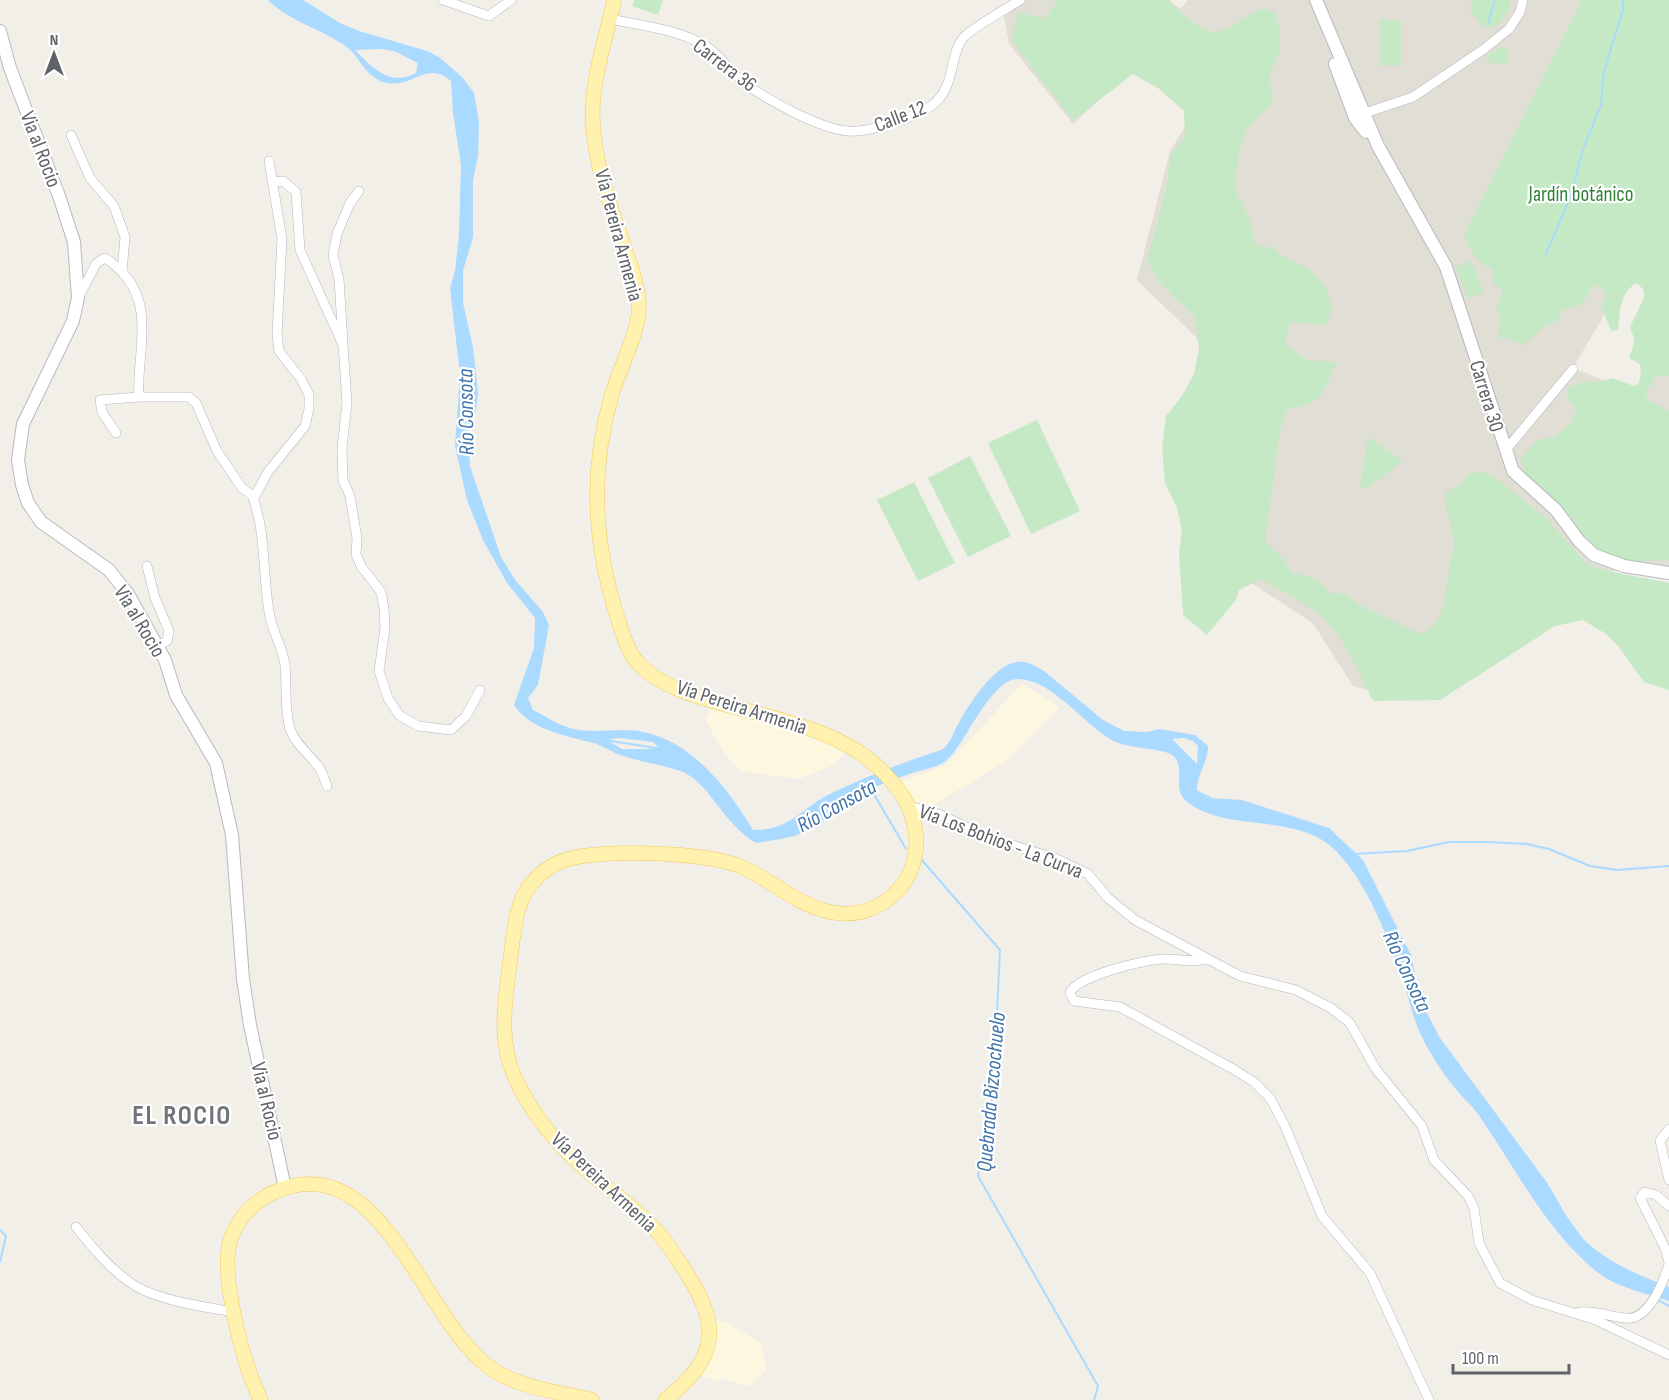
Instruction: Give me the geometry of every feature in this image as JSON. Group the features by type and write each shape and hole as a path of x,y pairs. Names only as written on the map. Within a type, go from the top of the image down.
{"main road":[{"name":"Vía Pereira Armenia","path":"614,0 599,59 592,124 603,179 635,280 639,302 636,327 611,396 602,433 597,486 599,543 621,629 633,657 643,668 661,681 703,699 821,733 861,752 895,785 909,806 916,831 917,851 907,881 897,894 864,912 836,914 822,910 808,905 741,867 708,857 684,854 586,855 568,859 545,871 526,890 515,927 503,1018 504,1041 516,1080 560,1144 663,1238 698,1290 707,1311 709,1342 703,1361 687,1383 665,1400"},
{"name":"Carrera 30","path":"1316,0 1325,25 1333,38 1359,116 1446,267 1513,471 1556,510 1579,541 1594,555 1624,567 1669,573"},
{"name":"Via al Rocio","path":"0,31 10,68 59,196 74,242 78,298 73,321 23,424 18,460 22,485 28,503 41,522 109,570 128,594 165,660 176,696 216,763 228,809 250,1025 285,1188"},
{"path":"261,1400 234,1312 227,1272 232,1236 243,1216 252,1206 273,1192 306,1184 324,1185 345,1191 380,1223 445,1317 482,1361 506,1377 562,1396 592,1400"}],"street":[{"path":"443,0 489,16 511,0"},
{"name":"Calle 12","path":"834,129 850,132 874,127 931,106 943,94 949,82 963,38 1020,0"},
{"path":"1359,116 1413,97 1484,49 1509,29 1520,12 1523,0"},
{"name":"Carrera 36","path":"610,19 684,34 709,48 742,81 796,112 834,129"},
{"path":"70,135 90,178 114,206 124,237 122,272"},
{"path":"252,495 260,490 268,472 305,426 309,409 309,395 301,379 279,351 277,334 282,239 269,161"},
{"path":"274,182 283,181 296,192 300,250 343,345"},
{"path":"359,191 345,214 337,234 333,255 344,330 347,403 342,448 343,480 350,496 357,538 356,554 361,567 381,592 385,628 379,671 388,698 399,715 418,726 435,730 451,730 466,716 480,690"},
{"path":"78,298 96,264 104,258 131,282 139,301 143,329 140,397"},
{"path":"1505,451 1573,369"},
{"path":"116,433 102,411 100,400 189,397 196,404 217,451 242,488 252,495 257,508 267,571 266,594 270,620 285,664 286,710 291,731 305,755 320,769 327,786"},
{"path":"147,566 155,598 169,631 167,641 157,646"},
{"name":"Vía Los Bohios - La Curva","path":"909,806 939,814 987,837 1057,859 1088,874 1120,910 1207,959 1240,976 1296,990 1331,1008 1350,1023 1375,1068 1422,1126 1434,1160 1468,1196 1474,1208 1479,1243 1500,1283 1533,1300 1576,1313 1669,1355"},
{"path":"1207,959 1197,962 1163,959 1109,972 1078,983 1070,993 1074,1000 1119,1007 1233,1069 1254,1082 1270,1098 1285,1126 1322,1216 1370,1273 1429,1400"},
{"path":"1669,1129 1660,1141 1669,1180"},
{"path":"1576,1313 1590,1311 1629,1319 1646,1310 1669,1264 1666,1250 1640,1198 1645,1192 1651,1192 1669,1206"},
{"path":"76,1227 93,1249 132,1284 150,1292 234,1312"}],"shaded area":[{"path":"1020,0 1169,0 1180,9 1188,0 1669,0 1638,267 1614,298 1573,368 1641,395 1669,332 1669,573 1618,568 1601,580 1374,692 1353,686 1313,623 1198,549 1212,392 1201,342 1137,280 1170,151 1193,114 1133,68 1073,124 1009,44 1003,11"},
{"path":"1022,684 1060,707 1005,762 932,806 910,803 898,783 946,765"},
{"path":"714,705 849,749 833,765 799,779 740,771 723,751 705,719"},
{"path":"713,1321 724,1321 761,1343 766,1370 750,1386 720,1378 718,1382 696,1374"}],"green space":[{"path":"634,0 663,0 658,15 632,6"},
{"path":"1058,0 1168,0 1196,25 1213,33 1231,27 1257,10 1268,9 1275,13 1280,28 1280,52 1269,76 1272,103 1246,130 1239,151 1236,192 1250,219 1255,245 1274,248 1281,255 1309,269 1326,289 1332,306 1327,325 1290,322 1285,344 1307,360 1337,362 1320,396 1308,404 1286,410 1280,432 1265,541 1285,561 1292,573 1315,578 1331,593 1346,594 1359,605 1421,634 1435,623 1445,598 1454,543 1445,493 1461,484 1470,473 1485,472 1500,481 1546,518 1587,564 1603,570 1669,583 1669,690 1644,682 1619,647 1606,634 1583,620 1555,626 1440,700 1373,701 1346,648 1325,620 1302,603 1261,579 1239,590 1235,601 1207,635 1183,615 1179,553 1182,530 1177,508 1165,483 1162,447 1166,416 1182,396 1194,374 1199,349 1195,317 1159,282 1147,261 1165,193 1171,154 1185,138 1184,111 1158,88 1133,74 1073,120 1012,41 1018,13 1045,18"},
{"path":"1472,0 1511,0 1510,8 1499,25 1484,28 1470,11"},
{"name":"Jardín botánico","path":"1582,0 1669,0 1669,376 1657,375 1648,389 1646,399 1669,411 1669,560 1624,562 1591,547 1528,478 1520,459 1539,439 1554,437 1573,421 1576,408 1568,401 1568,388 1579,383 1612,378 1634,386 1638,384 1641,376 1640,364 1629,358 1635,341 1630,327 1644,298 1644,290 1637,283 1627,292 1620,310 1618,330 1611,331 1601,305 1607,293 1598,285 1591,289 1582,304 1561,311 1559,319 1544,327 1523,346 1513,340 1498,337 1500,313 1496,310 1503,293 1501,288 1494,285 1492,268 1477,259 1464,234"},
{"path":"1379,20 1401,20 1401,65 1379,66"},
{"path":"1504,46 1508,50 1508,64 1490,63 1487,55"},
{"path":"1471,261 1484,292 1468,299 1455,267"},
{"path":"1037,420 1080,511 1031,534 988,443"},
{"path":"1368,437 1403,461 1365,490 1360,485"},
{"path":"970,456 1011,536 968,557 928,478"},
{"path":"914,482 955,563 918,581 877,500"}],"water":[{"path":"268,0 303,0 340,23 359,31 427,51 439,57 462,77 474,93 479,122 478,156 473,180 473,237 463,271 463,303 473,347 478,392 476,410 468,430 470,466 501,557 516,581 543,612 549,625 538,685 528,698 533,710 573,729 643,732 677,745 693,756 721,784 753,830 766,829 787,822 832,793 941,750 949,743 967,710 990,678 1009,664 1018,662 1028,663 1044,671 1103,720 1124,731 1147,732 1159,729 1195,735 1208,746 1198,780 1197,792 1208,798 1242,800 1329,828 1363,860 1411,955 1421,1002 1440,1038 1548,1184 1567,1217 1584,1240 1614,1262 1669,1287 1669,1301 1632,1290 1605,1278 1579,1256 1547,1219 1477,1113 1451,1083 1430,1051 1416,1025 1405,985 1383,928 1358,879 1337,852 1321,839 1303,831 1241,821 1202,811 1182,796 1178,765 1172,755 1167,752 1117,743 1043,687 1031,681 1019,679 1009,681 989,699 955,750 944,762 894,779 858,795 837,807 816,827 799,835 756,843 734,825 691,776 681,771 623,756 594,743 550,731 521,714 514,705 534,648 535,618 507,583 483,540 467,500 455,446 460,375 450,288 455,271 459,235 461,165 451,81 434,73 405,82 387,83 373,77 347,47 277,8","holes":["355,50 394,51 418,63 416,73 407,77 390,77 375,69","619,738 653,742 660,749 622,749 607,740","1184,738 1193,741 1198,746 1197,764 1172,739"]}],"waterway":[{"path":"1488,23 1495,0"},
{"path":"1546,254 1570,198 1583,149 1601,105 1604,71 1623,10 1623,0"},
{"name":"Río Consota","path":"965,714 977,696"},
{"name":"Río Consota","path":"605,740 662,749"},
{"path":"871,789 906,849"},
{"name":"Río Consota","path":"1195,791 1211,798"},
{"path":"1354,854 1407,851 1449,842 1488,842 1527,844 1549,849 1590,866 1617,870 1669,866"},
{"name":"Quebrada Bizcochuelo","path":"920,858 1000,950 993,1093 978,1176 1098,1386 1094,1400"},
{"name":"Río Consota","path":"1417,984 1420,1001"},
{"path":"0,1230 6,1236 0,1262"},
{"name":"Río Consota","path":"1658,1300 1669,1306"}],"district":[{"name":"EL ROCIO","path":"182,1115"}]}
